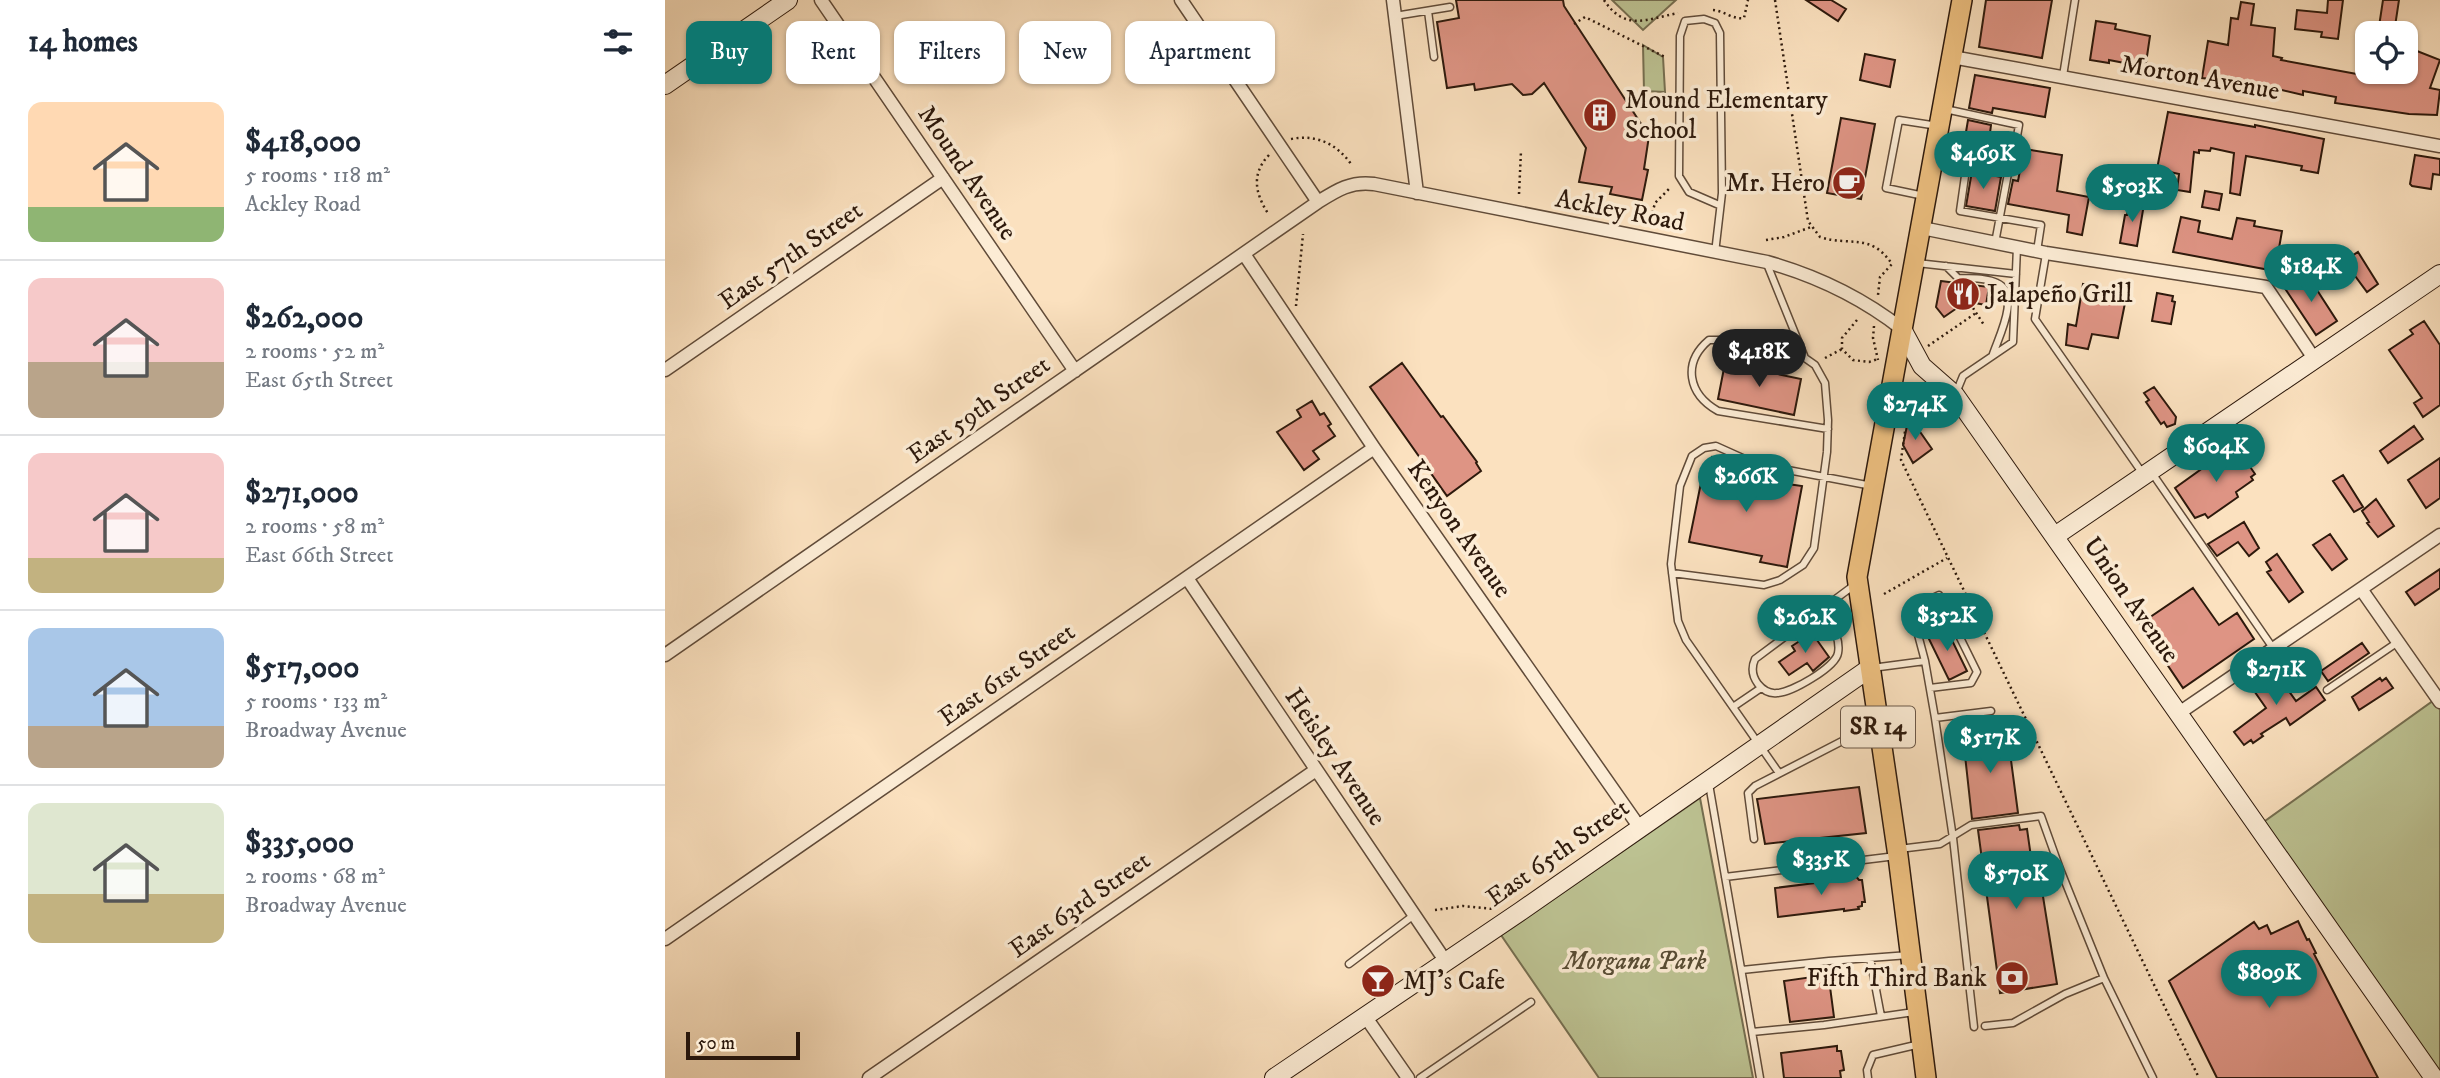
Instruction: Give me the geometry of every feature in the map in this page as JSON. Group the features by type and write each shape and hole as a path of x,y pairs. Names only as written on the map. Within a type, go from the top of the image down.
{"main road":[{"name":"SR 14","path":"1926,1078 1898,853 1857,583 1962,0"}],"street":[{"path":"665,85 788,0"},
{"name":"Mound Avenue","path":"821,0 1075,371"},
{"path":"1181,0 1318,202"},
{"path":"1393,0 1417,193"},
{"name":"Morton Avenue","path":"1952,57 2440,146"},
{"name":"East 57th Street","path":"665,370 943,178"},
{"name":"Ackley Road","path":"1318,202 1339,188 1362,183 1767,262 1820,279 1877,309 1902,329"},
{"name":"East 59th Street","path":"665,655 1318,202"},
{"path":"1922,228 2041,252 2266,287 2315,360"},
{"name":"Kenyon Avenue","path":"1244,254 1374,448 1640,828"},
{"path":"2055,536 2440,274"},
{"name":"Union Avenue","path":"1902,329 1922,366 1955,395 2434,1078"},
{"name":"East 61st Street","path":"665,939 1374,448"},
{"path":"2179,713 2440,535"},
{"name":"Heisley Avenue","path":"1187,578 1446,962"},
{"path":"2361,589 2440,702"},
{"name":"East 65th Street","path":"1274,1078 1709,782 1870,668"},
{"name":"East 63rd Street","path":"869,1078 1316,770"},
{"path":"1365,1016 1408,1078"}],"lane":[{"path":"2063,76 2075,0"},
{"path":"1395,16 1450,8"},
{"path":"1428,11 1434,57"},
{"path":"1716,253 1722,193 1720,33 1715,23 1704,19 1685,21 1680,36 1679,176 1689,192 1719,205"},
{"path":"1927,197 1886,188 1899,120 1941,118 2019,125 2016,142"},
{"path":"1934,157 2009,168 1995,243"},
{"path":"1968,162 1960,211 1980,211 2041,225 2035,320 2273,648"},
{"path":"1987,176 1988,165"},
{"path":"1955,395 1963,376 2013,342 2017,247"},
{"path":"1767,262 1805,358"},
{"path":"1916,263 2016,274"},
{"path":"1946,266 1958,278 1992,281 2000,284 2006,291 2007,316 1992,356"},
{"path":"1672,573 1764,585 1780,580 1803,565 1814,548 1827,452 1828,429 1825,383 1815,365 1805,358 1709,340 1692,363 1695,388 1704,401 1718,411 1828,429"},
{"path":"1779,773 1686,640 1678,621 1672,573 1680,486 1692,456 1704,448 1716,446 1756,464 1874,486"},
{"path":"1824,608 1835,631 1839,650 1834,662 1800,686 1783,692 1768,692 1761,688 1752,673 1755,659 1857,583"},
{"path":"1930,688 1971,683 1977,672 1939,595 1914,607 1912,612 1930,688 1953,838 1974,1027"},
{"path":"2327,690 2398,642"},
{"path":"1870,668 1925,661"},
{"path":"1733,707 1761,688"},
{"path":"1935,718 1991,710"},
{"path":"1754,839 1748,793 1755,786 1850,737 1879,732"},
{"path":"1709,782 1760,1078"},
{"path":"1725,877 1898,853 1940,844 1971,825 2041,816 2104,978 2153,1078"},
{"path":"1349,964 1414,915"},
{"path":"1741,970 1911,955"},
{"path":"1870,958 1881,1016"},
{"path":"1985,1026 2013,1023 2064,994 2104,978"},
{"path":"1420,1078 1531,1002"},
{"path":"1752,1032 1824,1026 1918,1012"},
{"path":"1868,1078 1867,1070 1873,1055 1922,1044"}],"path":[{"path":"1775,0 1808,221 1820,237 1862,241 1874,245 1892,264 1879,277"},
{"path":"1574,24 1585,17 1665,57"},
{"path":"1290,139 1314,138 1329,143 1343,152 1351,164"},
{"path":"1519,194 1521,151"},
{"path":"1269,215 1257,194 1257,180 1265,159 1271,153"},
{"path":"1651,218 1655,203 1670,188"},
{"path":"1766,240 1784,237 1811,227"},
{"path":"1297,306 1303,234"},
{"path":"1973,308 1984,325"},
{"path":"1926,348 1976,313"},
{"path":"1857,320 1842,338 1842,349 1853,360 1869,362 1878,359 1873,338"},
{"path":"1825,358 1842,349"},
{"path":"1917,403 1907,417 1901,460 2199,1078"},
{"path":"1884,594 1947,558"},
{"path":"1435,910 1463,906 1493,909"}],"green space":[{"path":"1612,0 1676,0 1643,30"},
{"path":"1643,45 1663,57 1665,92 1644,91"},
{"path":"2437,698 2440,702 2440,1078 2258,826"},
{"name":"Morgana Park","path":"1700,798 1753,1078 1599,1078 1501,935"}],"building":[{"name":"Mound Elementary School","path":"1456,0 1563,0 1564,6 1649,136 1644,169 1648,170 1642,200 1610,194 1612,187 1579,182 1586,148 1544,83 1532,94 1523,95 1512,84 1475,90 1474,84 1447,88 1437,22 1459,18"},
{"path":"1806,0 1831,0 1846,9 1838,21"},
{"path":"1986,0 2052,0 2042,58 1979,47"},
{"path":"2328,0 2343,0 2338,39 2321,37 2322,32 2295,29 2297,10 2327,13"},
{"path":"2383,0 2399,0 2396,21 2380,21"},
{"path":"2241,2 2254,4 2251,25 2275,28 2273,56 2282,58 2281,60 2355,74 2355,84 2418,84 2418,51 2440,60 2430,88 2440,90 2437,115 2409,114 2335,103 2336,97 2303,91 2303,95 2257,84 2202,78 2208,41 2228,45 2231,18 2238,19"},
{"path":"2096,21 2116,24 2115,29 2150,36 2146,63 2136,61 2135,65 2090,60"},
{"path":"1865,54 1895,60 1890,87 1860,80"},
{"path":"1975,75 2050,88 2045,117 1993,108 1992,113 1969,108"},
{"path":"2168,112 2324,139 2318,173 2301,170 2302,166 2246,156 2240,195 2230,193 2234,153 2211,148 2210,151 2194,152 2190,192 2177,190 2179,174 2157,169"},
{"path":"1841,118 1875,124 1861,199 1827,193"},
{"path":"1968,120 1991,125 1989,141 1965,138"},
{"path":"2024,149 2062,155 2057,191 2089,197 2082,235 2067,232 2069,215 2008,204 2013,180 2018,181"},
{"path":"2415,155 2440,159 2440,175 2433,174 2431,189 2410,184"},
{"path":"2123,166 2138,168 2135,183 2121,180"},
{"path":"1972,171 2001,177 1995,211 1966,206"},
{"path":"2205,191 2222,194 2219,210 2202,207"},
{"path":"2130,201 2144,204 2137,246 2120,243"},
{"path":"2181,217 2200,221 2198,232 2232,239 2237,218 2255,221 2254,226 2282,231 2275,271 2173,252"},
{"path":"2358,252 2378,284 2367,292 2344,261"},
{"path":"2306,273 2337,321 2316,335 2284,287"},
{"name":"Jalapeño Grill","path":"1941,281 1989,287 1986,305 1964,301 1963,309 1957,308 1944,317 1936,307"},
{"path":"2083,284 2112,290 2112,286 2128,288 2118,338 2092,334 2088,349 2066,345 2068,324 2076,326"},
{"path":"2157,293 2173,296 2172,301 2175,302 2171,324 2152,321"},
{"path":"2424,321 2440,345 2440,405 2423,417 2414,403 2422,398 2389,350 2413,334 2410,330"},
{"path":"1402,363 1481,471 1447,496 1370,387"},
{"path":"1725,363 1801,379 1794,415 1718,399"},
{"path":"2154,387 2176,417 2175,424 2167,427 2164,422 2161,424 2146,402 2149,400 2144,393"},
{"path":"1312,401 1320,415 1324,413 1335,436 1313,451 1319,459 1304,470 1277,432 1301,417 1297,410"},
{"path":"1909,416 1932,449 1913,463 1903,445"},
{"path":"2414,426 2423,439 2388,463 2380,451"},
{"path":"2235,445 2255,474 2251,477 2253,480 2236,492 2238,497 2208,518 2205,514 2195,518 2175,488"},
{"path":"1712,457 1733,460 1731,476 1802,486 1787,567 1760,562 1762,556 1689,542 1703,473 1709,473"},
{"path":"2440,458 2440,498 2426,508 2408,480"},
{"path":"2343,475 2363,507 2354,512 2333,481"},
{"path":"2376,499 2394,526 2378,537 2362,511"},
{"path":"2244,522 2259,548 2249,556 2238,542 2217,556 2208,544"},
{"path":"2330,534 2347,559 2332,570 2313,545"},
{"path":"2277,554 2303,592 2289,602 2267,572 2271,570 2266,562"},
{"path":"2440,569 2440,588 2415,605 2406,592"},
{"path":"2193,588 2219,625 2237,613 2254,639 2183,688 2140,624"},
{"path":"1945,626 1967,671 1949,680 1927,635"},
{"path":"1812,633 1829,657 1813,671 1807,663 1789,675 1779,662 1795,651 1792,646"},
{"path":"2362,643 2369,653 2328,681 2321,671"},
{"path":"2273,669 2296,701 2316,687 2325,700 2290,725 2286,718 2261,734 2263,736 2253,743 2251,740 2244,745 2234,732 2266,708 2250,685"},
{"path":"2380,678 2382,681 2386,678 2393,688 2359,710 2352,697"},
{"path":"2007,730 2018,813 1972,819 1963,737"},
{"path":"1859,787 1866,833 1765,844 1757,799"},
{"path":"2019,825 2020,830 2027,829 2035,885 2041,884 2057,984 2000,993 1978,830"},
{"path":"1854,874 1862,880 1865,902 1862,902 1859,909 1778,917 1775,888 1840,880 1839,876"},
{"path":"2298,921 2378,1078 2217,1078 2169,981 2254,922 2259,929 2267,925 2271,934"},
{"path":"1819,976 1820,980 1829,979 1834,1017 1790,1022 1784,981"},
{"path":"1837,1046 1837,1051 1841,1051 1844,1070 1840,1071 1841,1078 1784,1078 1781,1053"}],"place":[{"name":"Mound Elementary School","path":"1600,115"},
{"name":"Mr. Hero","path":"1849,183"},
{"name":"Jalapeño Grill","path":"1963,294"},
{"name":"Fifth Third Bank","path":"2012,978"},
{"name":"MJ's Cafe","path":"1378,981"}]}
